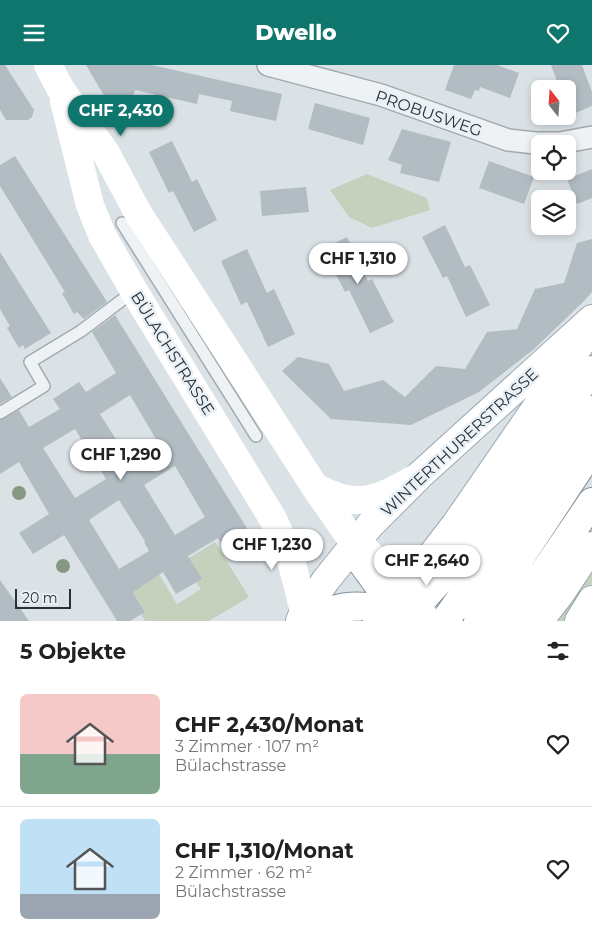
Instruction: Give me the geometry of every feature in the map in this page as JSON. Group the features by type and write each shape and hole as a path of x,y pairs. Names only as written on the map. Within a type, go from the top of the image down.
{"main road":[{"name":"BÜLACHSTRASSE","path":"54,76 90,205 121,224 315,487 354,543 358,557 380,600"},
{"name":"BÜLACHSTRASSE","path":"54,76 106,153 134,291 274,519 290,556 305,617"},
{"name":"WINTERTHURERSTRASSE","path":"305,617 354,543 370,525 420,475 592,319"},
{"path":"305,617 319,615 348,606 399,598 456,523 575,354 592,326"},
{"path":"380,600 405,621 439,581 592,370"},
{"path":"444,621 592,410"},
{"path":"478,621 592,449"},
{"path":"315,487 333,495 355,501 375,497 400,488 420,475"},
{"path":"507,621 592,502"},
{"path":"539,621 560,594 592,546"},
{"path":"380,600 384,615 390,621"},
{"path":"380,600 428,621"},
{"path":"578,621 592,600"}],"street":[{"name":"PROBUSWEG","path":"268,65 381,95 508,140 560,143 592,137"}],"lane":[{"path":"121,224 256,436"},
{"path":"0,413 44,387 30,362 80,331 134,291"}],"green space":[{"path":"367,174 427,198 430,210 372,228 349,217 330,190"},
{"path":"215,542 249,597 209,621 145,621 141,614 145,611 132,590 159,574 177,604 201,589 196,582 189,558"},
{"path":"592,559 592,582 568,621 549,621"}],"building":[{"path":"0,65 5,65 34,110 32,117 28,120 6,120 0,110"},
{"path":"86,65 152,65 282,94 276,121 230,111 232,101 199,94 197,104 135,90 130,109 109,104"},
{"path":"454,65 497,65 519,73 510,98 480,87 479,91 475,90 471,99 445,90"},
{"path":"551,65 582,65 592,92 592,106 576,113 576,80 557,80"},
{"path":"315,103 370,118 363,145 308,129"},
{"path":"402,129 451,142 439,182 400,173 402,165 388,160"},
{"path":"172,141 192,182 197,179 217,220 194,232 173,191 169,193 149,152"},
{"path":"15,156 107,302 84,319 77,312 74,314 62,293 65,292 0,186 0,165"},
{"path":"489,161 531,176 531,180 533,180 524,204 479,188"},
{"path":"592,169 592,198 577,204 576,190 571,190 567,180 576,180 576,175"},
{"path":"306,187 309,212 262,216 260,191"},
{"path":"445,225 465,267 470,265 490,305 466,317 447,276 443,278 422,237"},
{"path":"347,237 368,281 372,279 394,322 370,333 349,290 345,292 323,249"},
{"path":"592,239 592,292 583,302 534,349 479,392 411,425 331,419 282,371 298,357 329,364 344,391 383,380 405,397 436,366 465,369 487,332 517,329 535,289 564,283 577,243"},
{"path":"247,249 267,293 274,289 295,334 268,347 247,302 241,305 221,261"},
{"path":"0,252 51,333 25,349 23,345 19,348 7,328 10,326 0,309"},
{"path":"115,315 248,530 223,546 218,538 188,556 202,579 176,594 163,572 133,592 145,612 130,621 117,621 64,535 33,554 19,533 49,514 19,462 0,474 0,420 19,410 29,427 60,409 53,399 79,382 86,392 116,373 92,332","holes":["130,395 160,446 131,463 100,414","75,429 106,479 75,498 43,448","175,466 205,517 175,535 144,485","119,500 145,541 149,551 119,569 89,520"]},
{"path":"0,378 12,397 0,404"},
{"path":"0,580 29,621 0,621"}]}
